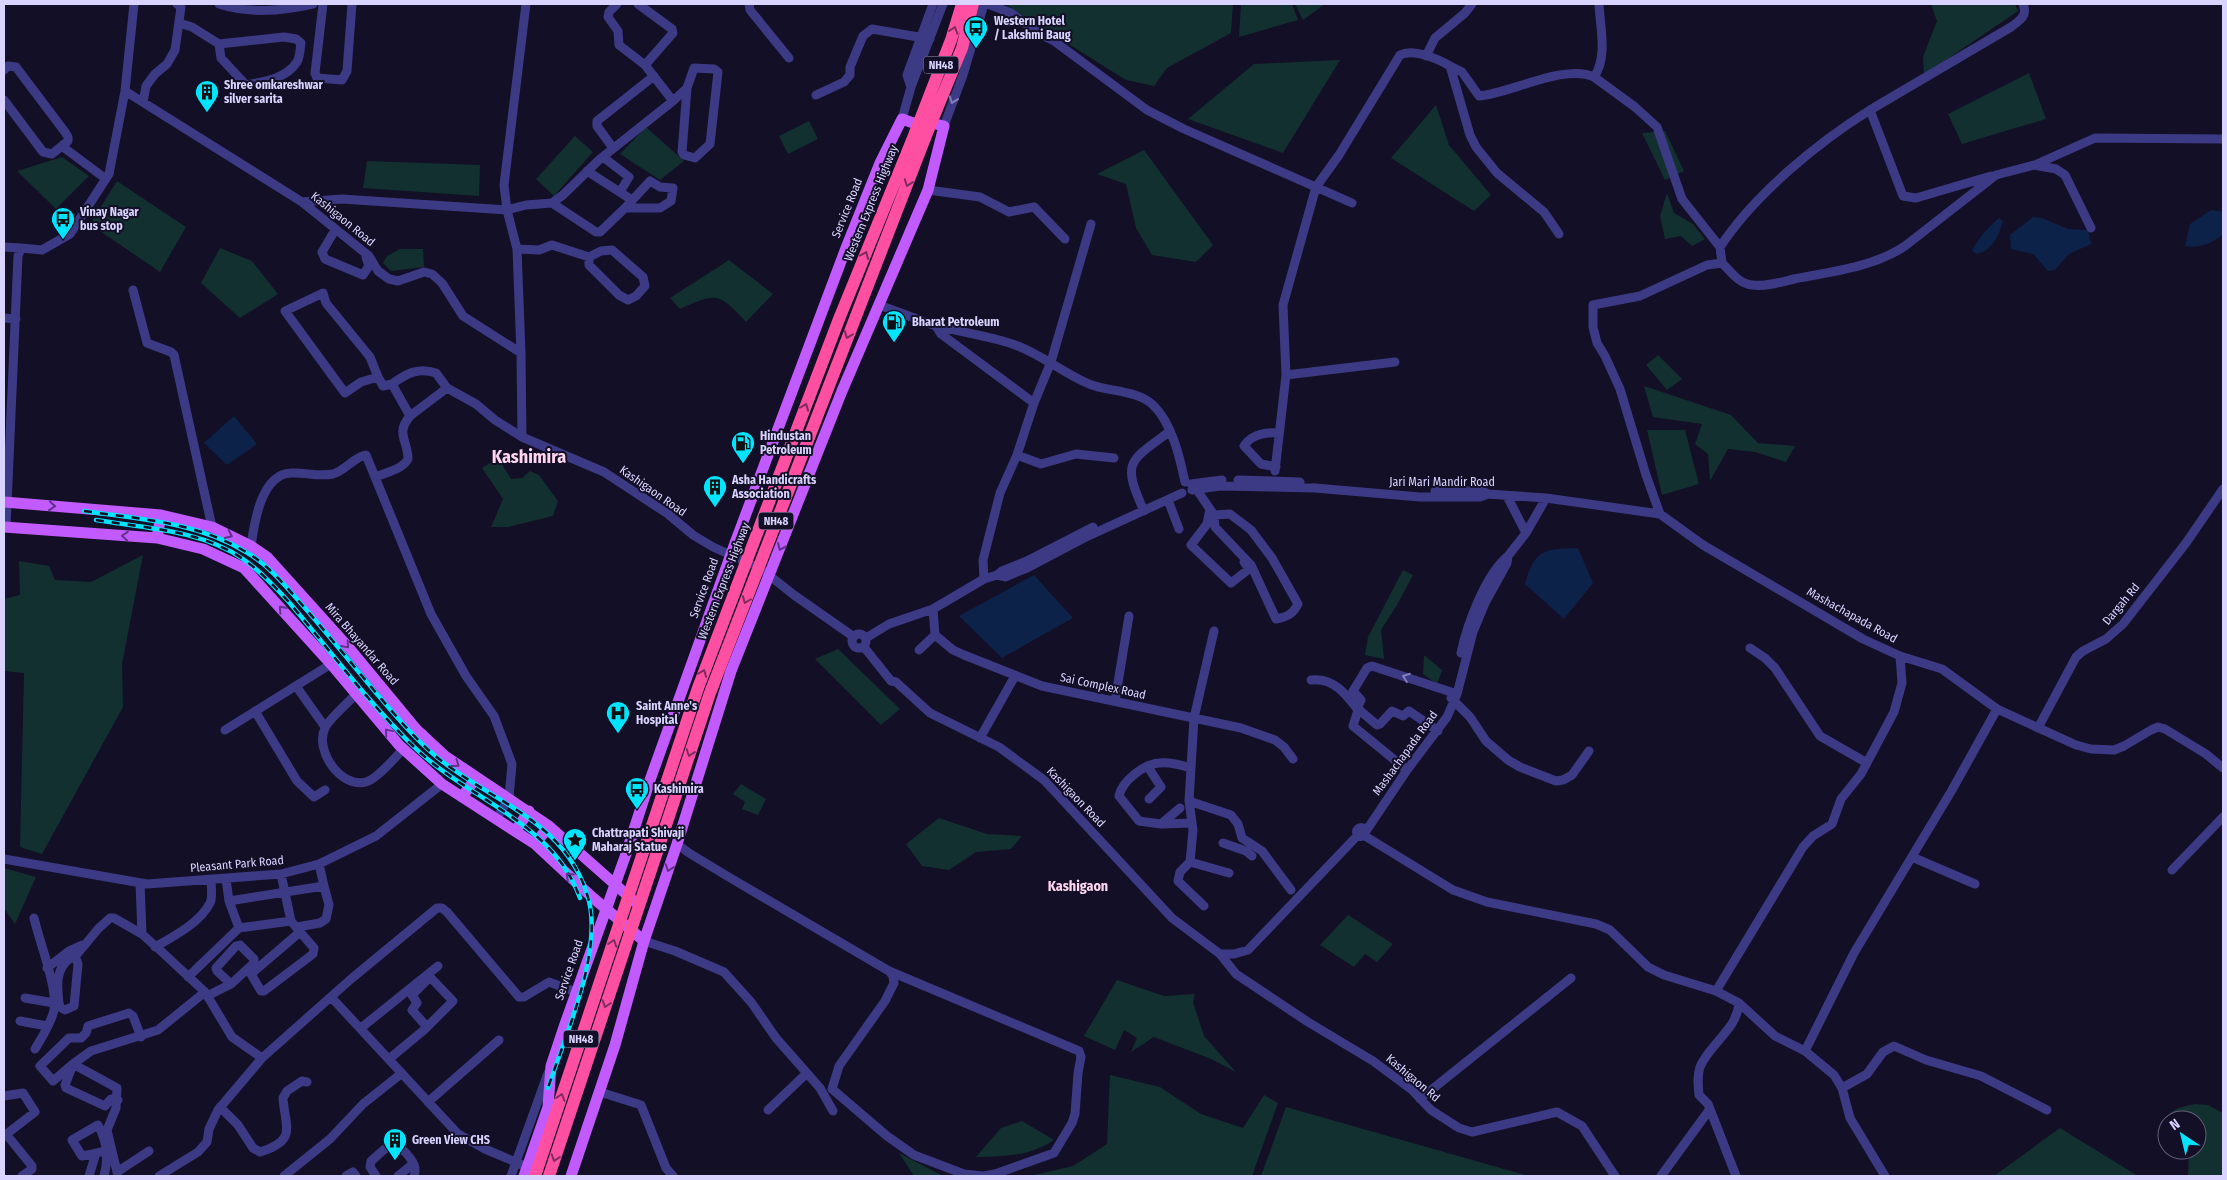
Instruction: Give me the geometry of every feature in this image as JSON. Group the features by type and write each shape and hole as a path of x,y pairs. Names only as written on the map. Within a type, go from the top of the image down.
{"highway":[{"name":"Western Express Highway","path":"549,1176 710,693 927,129 962,4"},
{"name":"Western Express Highway","path":"529,1173 698,688 835,328 927,129 962,48 973,4"}],"main road":[{"path":"572,1176 615,1045 644,941 677,844 731,671 879,305 928,190 927,129 902,119"},
{"name":"Service Road","path":"529,1173 548,1107 551,1066 650,780 731,554 846,248 880,163 902,119"},
{"name":"Mira Bhayandar Road","path":"5,502 161,515 212,527 251,546 267,557 280,571 349,648 416,729 445,756 549,826 652,916"},
{"path":"157,538 161,515"},
{"path":"5,527 157,538 203,549 244,568 331,664 403,749 442,784 516,830 534,844 605,909 644,941"},
{"path":"462,797 476,778"},
{"path":"516,830 529,811"},
{"path":"534,844 549,826"},
{"path":"592,897 598,918 598,930"}],"street":[{"path":"4,247 42,250 70,234 109,174 125,91 134,4"},
{"path":"143,102 146,86 167,64 174,50 181,7 177,4"},
{"path":"219,4 247,11 269,11 313,4"},
{"path":"247,11 255,4"},
{"path":"323,4 315,73 317,78 323,80 342,80 347,71 352,4"},
{"path":"522,437 517,249 507,210 504,185 526,4"},
{"path":"617,4 609,12 608,17 618,31 619,44 645,65 673,101"},
{"path":"638,4 672,29 673,33 645,65"},
{"path":"748,4 750,10 789,58"},
{"path":"902,119 926,38 933,4"},
{"path":"926,38 943,4"},
{"path":"927,129 963,75 984,4"},
{"path":"988,4 1011,13 1040,34 1054,41 1147,110 1184,129 1352,203"},
{"path":"1426,56 1435,38 1465,13 1472,4"},
{"path":"1594,77 1599,70 1602,48 1599,4"},
{"path":"1720,247 1745,213 1823,142 1870,110 2011,27 2025,15 2023,4"},
{"path":"179,23 192,27 219,44 284,37 296,39 301,43 298,61 288,72 264,82 246,85 221,58 219,44"},
{"path":"816,95 844,82 850,75 850,67 863,36 869,30 926,38"},
{"path":"1274,484 1286,375 1283,305 1316,187 1339,154 1400,55 1405,52 1426,56 1462,72 1477,94 1482,96 1568,74 1587,74 1594,77 1635,107 1657,127 1682,199 1720,247 1722,263 1746,284 1763,286 1835,271 1895,253 1996,175"},
{"path":"4,70 8,66 16,67 68,137 68,141 63,147 52,154 43,152 5,103"},
{"path":"1450,66 1470,135 1476,147 1497,172 1544,212 1559,234"},
{"path":"302,202 342,199 507,210 526,205 552,203 563,195 603,156 687,88 691,73 697,67 714,69 718,72 710,144 695,158 684,156 682,152 687,88"},
{"path":"613,148 597,126 597,121 654,76"},
{"name":"Kashigaon Road","path":"125,91 302,202 333,233 369,256 378,271 388,280 398,281 424,272 432,274 442,283 463,316 521,353"},
{"path":"1870,110 1903,196 1916,198 2034,165 2095,138 2223,139"},
{"path":"63,147 106,179"},
{"path":"603,156 629,177 620,192"},
{"path":"2034,165 2056,169 2065,175 2090,228"},
{"path":"587,171 632,200"},
{"path":"552,203 596,232 604,230 650,181 660,187 672,187 674,190 671,201 660,208 625,208"},
{"path":"928,190 980,197 1010,212 1034,207 1065,239"},
{"path":"984,579 983,560 1000,493 1017,455 1034,403 1051,362 1091,224"},
{"path":"333,233 322,252 325,259 363,275 366,272 368,262 363,253 350,244"},
{"path":"517,249 539,250 552,245 589,257 601,251 612,250 643,278 646,286 636,296 628,300 618,295 589,265 589,257"},
{"path":"5,527 18,256 21,248"},
{"path":"1660,514 1620,389 1606,356 1597,343 1593,327 1594,305 1640,296 1707,265 1722,263"},
{"path":"133,290 147,343 171,352 174,356 212,527"},
{"path":"378,377 361,382 345,393 286,311 323,292 326,303 370,357 384,386 392,384 410,416"},
{"path":"879,305 936,326 1017,345 1090,384 1138,396 1147,401 1160,413 1170,432 1188,488 1212,512 1215,527 1251,565 1276,619 1285,618 1294,612 1298,604 1272,558 1251,530 1230,514 1212,512"},
{"path":"4,318 16,319"},
{"path":"936,326 941,334 1034,403"},
{"path":"1286,375 1395,362"},
{"name":"Kashigaon Road","path":"392,384 410,372 426,370 436,373 447,388 476,404 495,420 522,437 604,472 668,514 693,535 713,547 731,554 769,574 794,595 854,637 853,644 856,647 865,642 891,681 896,682 930,713 999,747 1044,780 1172,918 1220,954 1231,968"},
{"path":"375,477 406,463 408,454 402,438 404,423 410,416 447,388"},
{"path":"1170,432 1138,455 1132,464 1130,473 1132,483 1143,509 1188,488"},
{"path":"1275,469 1261,464 1244,446 1254,437 1269,432 1279,432"},
{"path":"251,546 259,504 268,488 280,476 293,473 314,476 333,474 364,454 431,614 461,668 494,716 512,764 509,798 497,818"},
{"path":"1017,455 1041,464 1076,454 1114,458"},
{"name":"Jari Mari Mandir Road","path":"865,642 889,624 933,609 984,579 997,575 1005,576 1027,568 1082,535 1168,500 1188,488 1274,484 1480,497 1488,494 1546,498 1660,514"},
{"name":"Dargah Rd","path":"2038,728 2076,657 2083,651 2106,639 2123,624 2186,543 2223,489"},
{"path":"1507,496 1526,533"},
{"name":"Mashachapada Road","path":"1220,954 1234,954 1248,950 1363,833 1405,768 1436,729 1454,696 1470,631 1482,602 1507,563 1508,556 1526,533 1546,498"},
{"path":"1168,500 1179,529"},
{"path":"1206,524 1242,559 1249,569 1231,583 1190,545 1206,524 1212,512"},
{"name":"Mashachapada Road","path":"1660,514 1719,555 1819,611 1863,639 1900,656 1942,669 1997,709 2038,728 2091,750 2107,750 2124,746 2158,727 2165,729 2206,754 2223,768"},
{"path":"919,650 935,635 933,609"},
{"path":"1114,701 1129,616"},
{"path":"1204,906 1178,880 1180,872 1190,862 1192,822 1189,801 1194,718 1214,631"},
{"name":"Sai Complex Road","path":"935,635 953,650 1042,686 1241,728 1275,740 1293,759"},
{"path":"1750,648 1765,658 1775,668 1820,736 1867,763"},
{"path":"1716,991 1804,847 1812,836 1832,824 1841,799 1867,763 1894,712 1902,683 1900,656"},
{"path":"226,730 331,664"},
{"path":"1436,729 1409,711 1403,716 1392,711 1377,725 1357,708 1361,700 1353,691 1367,668 1372,666 1454,696 1486,741 1508,760 1520,767 1556,781 1572,775 1589,751"},
{"path":"980,738 1015,676"},
{"path":"1311,680 1321,679 1346,693 1358,710 1354,726 1405,768"},
{"path":"296,686 325,727"},
{"path":"356,694 325,727 323,750 337,771 353,782 367,782 403,749"},
{"path":"1805,1051 1854,953 1997,709"},
{"path":"255,711 302,788 314,797 325,790"},
{"path":"1190,768 1158,763 1128,780 1119,796 1139,821 1161,824 1192,822"},
{"path":"1148,767 1161,787 1149,799"},
{"name":"Pleasant Park Road","path":"4,859 140,883 211,880 281,874 319,864 376,836 442,784"},
{"path":"1189,801 1224,811 1231,815 1238,824 1242,838 1262,851 1291,890"},
{"path":"1161,824 1180,808"},
{"path":"2172,870 2223,817"},
{"path":"1363,833 1453,890 1487,902 1596,924 1610,930 1648,967 1664,975 1716,991 1739,1003 1775,1036 1805,1051 1829,1069 1842,1088 1850,1118 1884,1176"},
{"path":"1223,843 1246,851 1251,860 1255,845"},
{"path":"677,844 688,853 753,892 889,971 1079,1051 1081,1057 1075,1114 1072,1123 1054,1153 995,1174 983,1176 964,1174 914,1155 904,1149 832,1089 839,1066 885,1001 894,983 893,976 889,971"},
{"path":"1912,857 1975,884"},
{"path":"1190,862 1229,873"},
{"path":"188,977 239,928 296,927 320,923 326,919 329,905 319,864"},
{"path":"281,874 296,927 314,948 313,954 264,991 261,990 251,974 296,927"},
{"path":"226,879 229,901 239,928"},
{"path":"155,946 179,933 206,909 211,902 211,880"},
{"path":"140,883 142,934"},
{"path":"229,901 324,886"},
{"path":"164,1175 198,1152 207,1142 212,1121 220,1107 262,1058 331,996 429,913 440,908 447,912 520,997 524,997 548,982 576,992"},
{"path":"34,918 53,991 54,1003 51,1019 35,1049"},
{"path":"74,958 78,964 74,1006 65,1010 59,1003 58,975 69,959 74,958 110,918 142,934 206,994 232,1037 262,1058"},
{"path":"644,941 676,951 724,972 752,1002 776,1038 820,1088 833,1111"},
{"path":"47,968 69,951 85,944"},
{"path":"82,1037 69,1038 40,1066 53,1081 91,1051 141,1037 158,1030 206,994 231,984 255,960 240,945 236,946 216,968 231,984"},
{"path":"361,1028 438,966"},
{"name":"Kashigaon Rd","path":"1231,968 1236,974 1308,1022 1373,1061 1412,1090 1431,1110 1452,1123 1472,1132 1556,1112 1569,1117 1582,1126 1615,1176"},
{"path":"389,1059 427,1027 453,1001 430,977 412,995 417,1003 412,1010 427,1027"},
{"path":"1420,1099 1571,978"},
{"path":"331,996 458,1134 516,1162 529,1173"},
{"path":"25,998 54,1003"},
{"path":"1736,1176 1708,1104 1699,1094 1698,1078 1700,1066 1726,1033 1738,1010 1739,1003"},
{"path":"82,1037 88,1026 129,1013 133,1016 141,1037"},
{"path":"20,1021 47,1026"},
{"path":"82,1037 91,1051"},
{"path":"428,1102 499,1040"},
{"path":"1842,1088 1867,1074 1883,1052 1894,1046 1926,1060 1981,1076 2047,1110"},
{"path":"73,1064 115,1085 118,1092 118,1100 107,1130 109,1150 104,1176"},
{"path":"73,1064 65,1084 66,1088 104,1106 111,1099 118,1100"},
{"path":"511,1176 551,1066"},
{"path":"284,1176 330,1138 364,1104 402,1073"},
{"path":"768,1110 807,1073"},
{"path":"220,1107 238,1125 252,1148 260,1152 272,1148 286,1136 288,1127 283,1098 292,1086 302,1081 307,1082"},
{"path":"600,1092 641,1105 666,1168 673,1176"},
{"path":"4,1096 23,1093 35,1112 5,1135 32,1166 32,1169 22,1176"},
{"path":"1661,1176 1710,1109"},
{"path":"109,1150 81,1156 72,1140 97,1125 109,1150 118,1174 149,1151"},
{"path":"376,1176 370,1166 371,1161 392,1145 399,1146 414,1164 416,1169 414,1176"},
{"path":"89,1176 96,1153"},
{"path":"398,1176 414,1164"},
{"path":"346,1176 353,1172 356,1176"}],"green space":[{"path":"1005,4 1233,4 1231,33 1167,68 1154,86 1126,80"},
{"path":"1241,4 1292,4 1298,20 1239,37"},
{"path":"1295,4 1325,4 1303,20"},
{"path":"1931,4 2015,4 2018,11 1924,75 1923,57 1937,21"},
{"path":"1340,60 1283,153 1188,119 1254,64"},
{"path":"2029,73 2046,119 1962,144 1948,114"},
{"path":"1436,105 1449,145 1491,195 1474,211 1391,158"},
{"path":"809,121 818,139 788,154 779,136"},
{"path":"646,127 684,161 660,180 620,154"},
{"path":"1665,131 1684,171 1665,180 1642,133"},
{"path":"575,136 593,152 554,196 536,179"},
{"path":"1144,150 1213,245 1196,262 1152,255 1136,228 1126,184 1097,174"},
{"path":"62,157 89,176 56,209 17,171"},
{"path":"367,161 480,165 479,196 363,188"},
{"path":"117,181 186,227 160,272 90,224"},
{"path":"1667,193 1674,213 1693,224 1705,239 1692,246 1681,236 1665,239 1660,216"},
{"path":"220,248 252,261 278,294 240,318 201,283"},
{"path":"400,249 423,249 424,267 391,271 383,263 387,256"},
{"path":"729,260 773,294 746,322 730,305 717,298 702,300 680,309 670,298"},
{"path":"1658,355 1682,379 1667,390 1646,365"},
{"path":"1644,386 1731,415 1758,443 1795,446 1786,462 1755,452 1728,449 1710,481 1708,454 1695,444 1702,424 1653,417"},
{"path":"1647,430 1685,430 1699,484 1662,495"},
{"path":"496,459 500,461 511,479 522,478 530,471 539,475 558,501 553,516 508,527 491,527 503,499 482,468"},
{"path":"143,555 122,664 123,707 42,854 20,847 24,673 4,671 4,599 20,595 19,561 49,566 55,580 91,582"},
{"path":"1403,570 1413,575 1381,630 1384,659 1365,655 1368,637"},
{"path":"838,649 900,709 881,725 815,659"},
{"path":"1424,655 1442,670 1437,684 1423,674"},
{"path":"741,784 766,799 758,815 742,809 745,802 733,794"},
{"path":"939,818 987,834 1022,836 1011,849 976,852 949,870 922,866 906,844"},
{"path":"4,868 36,877 15,924 4,908"},
{"path":"1348,915 1393,944 1377,962 1365,954 1354,967 1320,945"},
{"path":"1117,980 1164,996 1195,994 1193,1002 1204,1036 1236,1072 1211,1059 1154,1037 1131,1052 1137,1038 1124,1030 1115,1050 1084,1036"},
{"path":"1110,1075 1160,1087 1201,1114 1243,1128 1264,1095 1278,1103 1252,1176 1030,1176 1073,1166 1107,1144"},
{"path":"2195,1104 2208,1105 2223,1113 2223,1176 2188,1176 2189,1160 2207,1160 2207,1110 2175,1110"},
{"path":"1286,1107 1529,1176 1261,1176"},
{"path":"1022,1121 1054,1140 1045,1146 1026,1153 976,1157 1001,1128"},
{"path":"2060,1128 2138,1176 1994,1176"},
{"path":"899,1153 943,1176 914,1176"}],"water":[{"path":"2211,210 2221,211 2223,214 2223,234 2206,244 2195,247 2185,246 2190,224"},
{"path":"2033,217 2042,218 2068,229 2088,230 2091,244 2069,254 2055,270 2048,271 2033,254 2011,249 2010,235"},
{"path":"1999,218 2003,221 1994,242 1982,253 1976,254 1972,250 1975,245"},
{"path":"234,416 257,444 227,465 204,443"},
{"path":"1578,548 1593,583 1564,619 1525,584 1533,564 1542,553 1556,549"},
{"path":"1034,575 1073,618 1002,658 959,616"}],"railway":[{"path":"84,511 168,523 188,528 227,542 254,557 285,585 408,730 425,747 443,762 530,819 566,853 579,875 589,901 592,922 590,946 580,995 548,1088"},
{"path":"96,520 153,528 191,536 227,549 243,559 267,579 288,601 364,693 412,745 434,764 529,830 550,849 567,871 580,898"}],"place":[{"name":"Western Hotel / Lakshmi Baug","path":"976,49"},
{"name":"Shree omkareshwar silver sarita","path":"207,113"},
{"name":"Vinay Nagar bus stop","path":"63,240"},
{"name":"Bharat Petroleum","path":"894,343"},
{"name":"Hindustan Petroleum","path":"743,464"},
{"name":"Asha Handicrafts Association","path":"715,508"},
{"name":"Saint Anne's Hospital","path":"618,734"},
{"name":"Kashimira","path":"637,810"},
{"name":"Chattrapati Shivaji Maharaj Statue","path":"575,861"},
{"name":"Green View CHS","path":"395,1161"}],"district":[{"name":"Kashimira","path":"529,457"},
{"name":"Kashigaon","path":"1078,886"}]}
